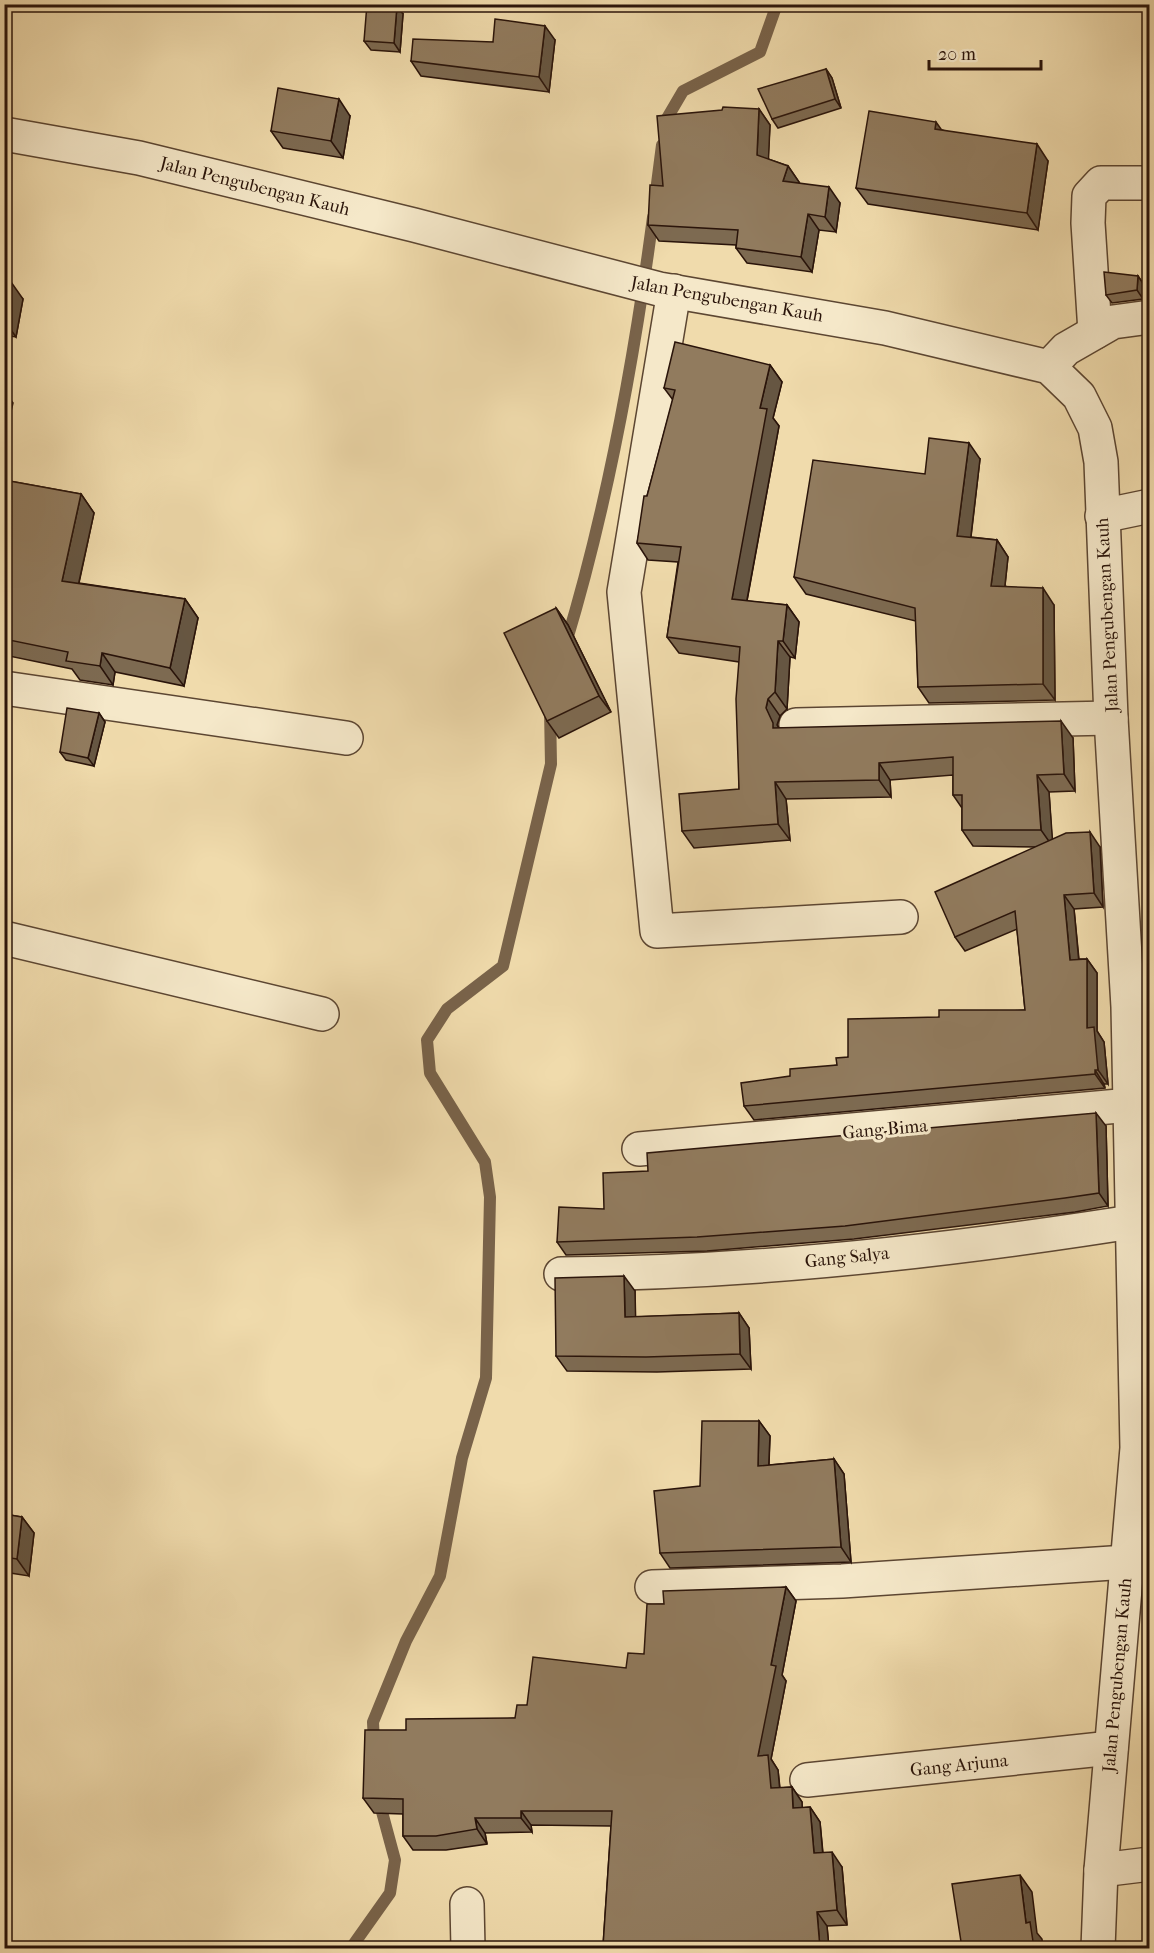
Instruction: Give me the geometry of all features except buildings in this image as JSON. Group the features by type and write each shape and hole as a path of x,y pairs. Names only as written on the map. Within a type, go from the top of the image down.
{"street":[{"name":"Jalan Pengubengan Kauh","path":"4,134 139,158 414,225 666,290 885,328 1049,367 1079,396 1095,428 1101,462 1111,718 1136,899 1137,1114 1141,1220 1143,1447 1134,1570 1111,1748 1101,1870 1098,1948"},
{"path":"1095,332 1088,223 1089,196 1101,183 1149,183"},
{"path":"666,290 624,592 657,931 901,917"},
{"path":"1049,367 1066,349 1113,322 1149,316"},
{"path":"1102,516 1149,506"},
{"path":"4,688 346,738"},
{"path":"796,725 1111,718"},
{"path":"4,938 322,1014"},
{"name":"Gang Bima","path":"639,1149 1137,1114"},
{"name":"Gang Salya","path":"561,1274 663,1274 871,1256 1141,1220"},
{"path":"652,1587 1134,1570"},
{"name":"Gang Arjuna","path":"807,1780 1111,1748"},
{"path":"1101,1870 1149,1864"},
{"path":"467,1904 468,1948"}],"waterway":[{"path":"665,128 666,120 683,91 760,52 777,4"},
{"path":"655,199 662,145"},
{"path":"566,643 595,538 618,432 653,217"},
{"path":"374,1744 373,1722 406,1641 440,1576 462,1458 486,1378 490,1197 485,1162 430,1073 427,1040 447,1009 503,966 551,764 550,709"},
{"path":"351,1948 390,1893 395,1860 378,1797"}]}
